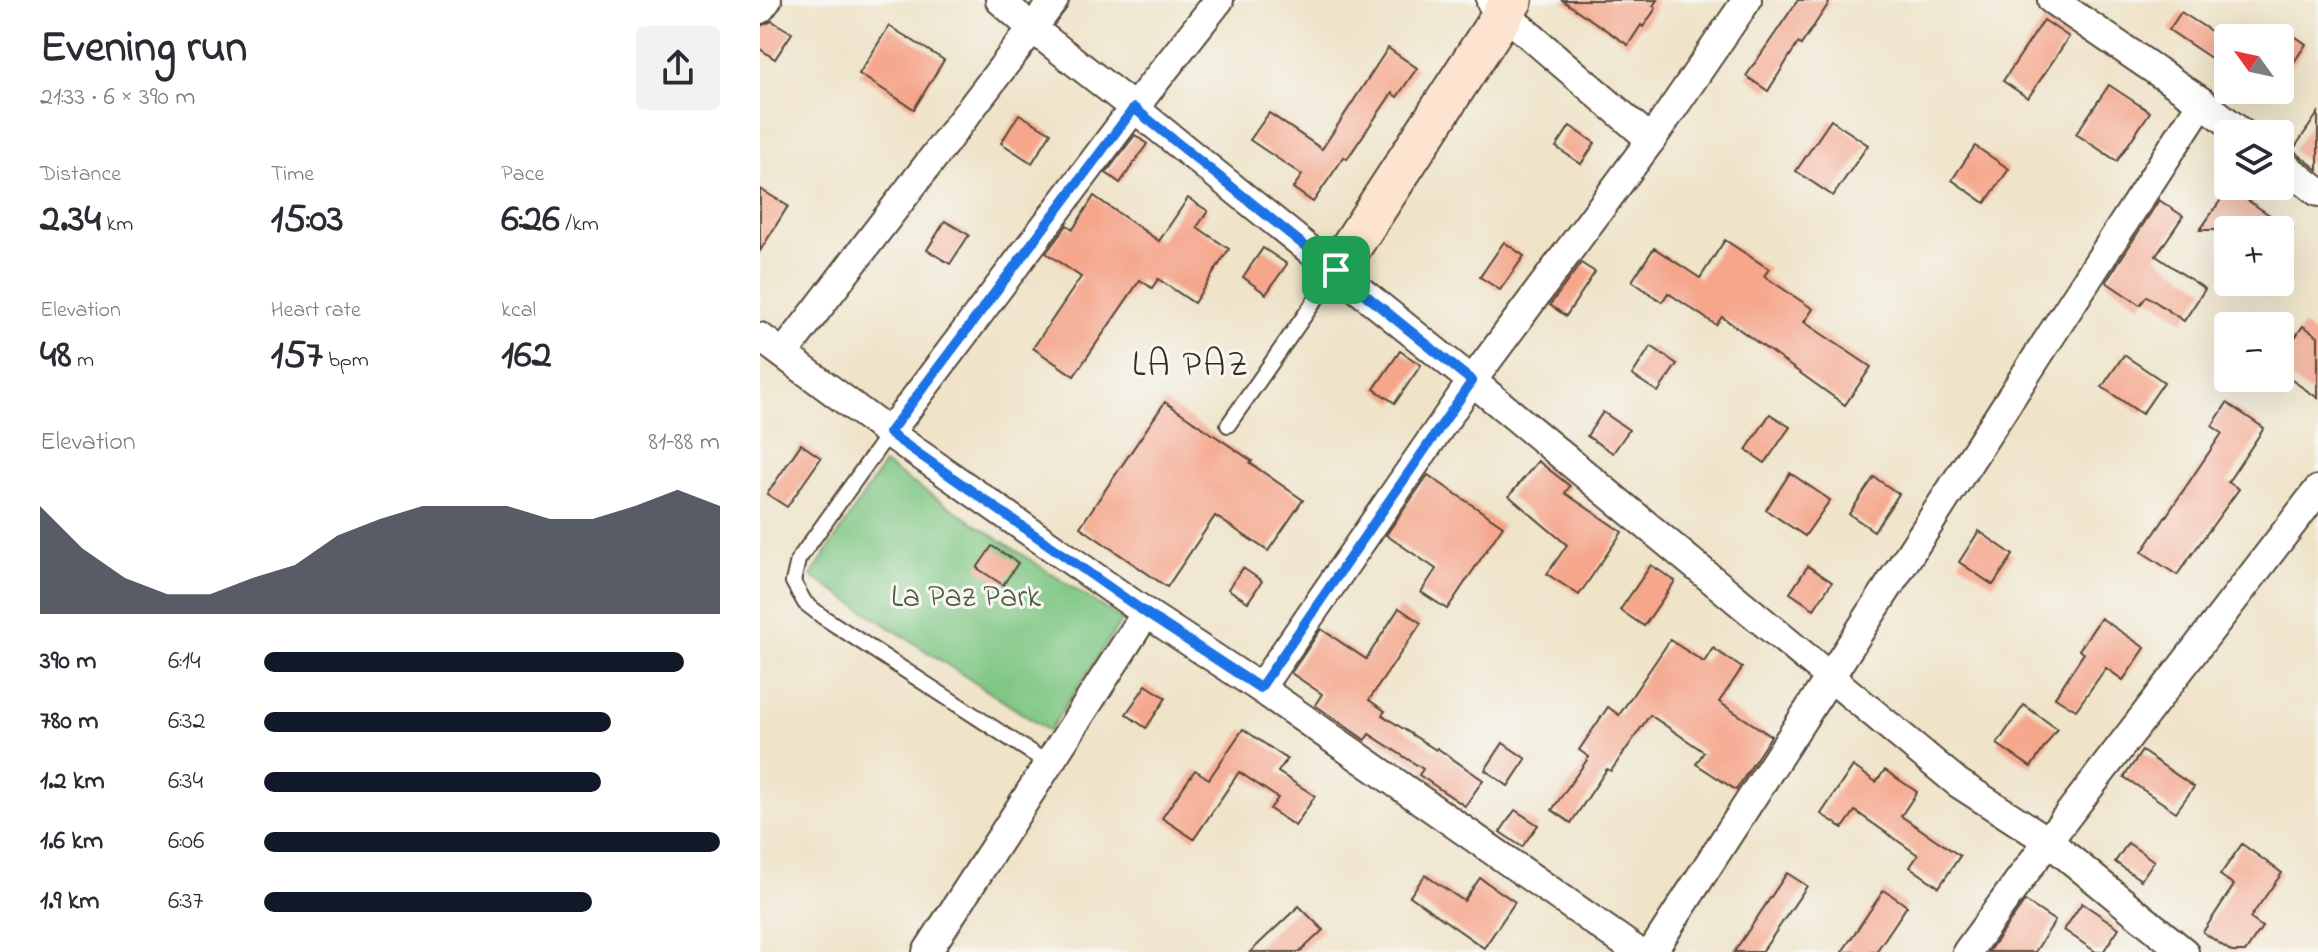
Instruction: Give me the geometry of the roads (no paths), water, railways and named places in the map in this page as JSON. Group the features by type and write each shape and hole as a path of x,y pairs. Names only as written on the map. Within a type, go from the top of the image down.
{"street":[{"path":"760,9 767,0"},
{"path":"1000,0 1472,381 1958,783 2048,841 2184,952"},
{"path":"783,354 1054,0"},
{"path":"889,433 1219,0"},
{"path":"1260,688 1472,381 1651,140 1747,0"},
{"path":"2052,0 2225,120"},
{"path":"1336,270 1501,4 1651,140"},
{"path":"1652,952 2202,102"},
{"path":"2294,173 2318,192"},
{"path":"760,337 889,433 1638,952"},
{"path":"1967,952 2048,841 2318,490"},
{"path":"927,952 1146,613"}],"lane":[{"path":"1228,425 1336,270"},
{"path":"889,433 798,560 793,582 805,603 823,617 1049,764"}],"district":[{"name":"LA PAZ","path":"1191,366"}],"park label":[{"name":"La Paz Park","path":"966,598"}]}
